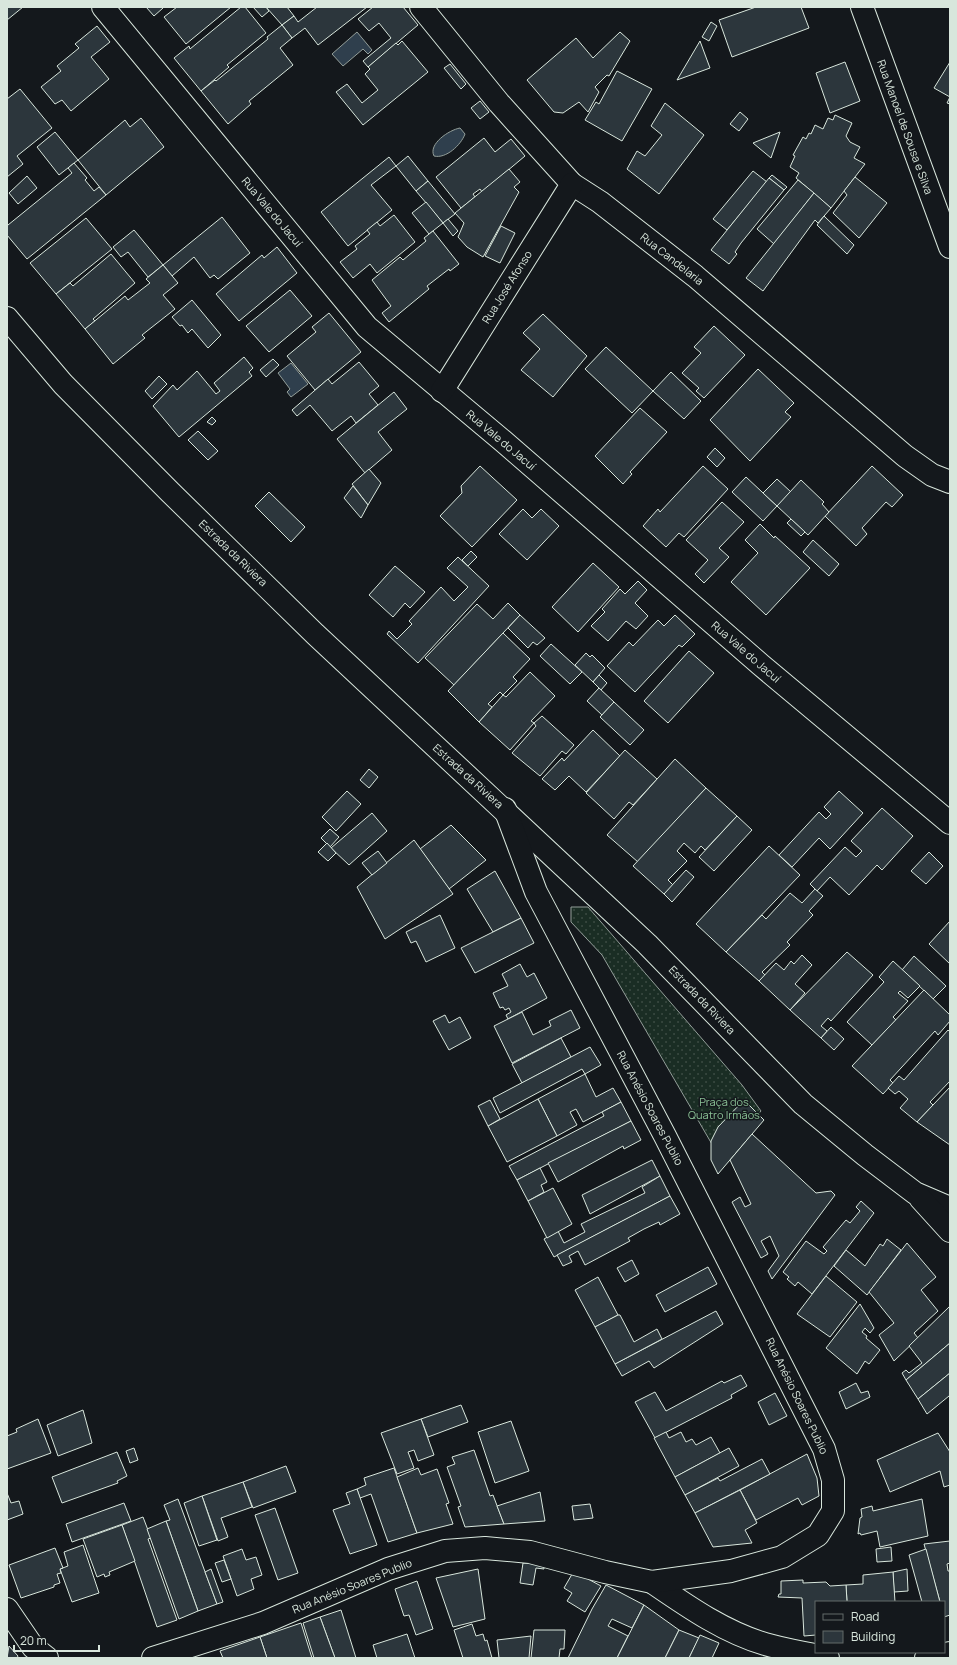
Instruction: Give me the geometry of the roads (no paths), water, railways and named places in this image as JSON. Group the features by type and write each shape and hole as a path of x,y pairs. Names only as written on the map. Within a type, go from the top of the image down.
{"street":[{"name":"Rua Vale do Jacuí","path":"103,7 367,327 503,441 761,665 950,823"},
{"name":"Rua Candelaria","path":"421,7 499,103 572,184 600,202 695,276 905,456 932,475 950,482"},
{"name":"Rua Manoel de Sousa e Silva","path":"862,7 950,247"},
{"name":"Rua José Afonso","path":"442,391 572,184"},
{"name":"Estrada da Riviera","path":"7,318 63,384 176,498 315,634 647,944 803,1104 864,1155 915,1193 950,1208"},
{"name":"Rua Anésio Soares Publio","path":"153,1658 263,1623 388,1569 445,1551 485,1548 530,1552 606,1572 652,1582 731,1571 782,1557 818,1535 833,1511 833,1480 824,1449 666,1136 536,892 505,810"},
{"path":"915,1193 950,1231"},
{"path":"652,1582 682,1603 722,1625 764,1643 828,1658"},
{"path":"7,1608 33,1647 47,1658"},
{"path":"926,1658 950,1653"}],"water":[{"path":"357,32 372,50 368,54 363,49 343,66 332,54"},
{"path":"460,128 465,134 457,147 443,155 434,156 433,151 437,142 445,135 455,129"},
{"path":"291,363 308,384 291,397 287,392 290,389 278,373"}],"park label":[{"name":"Praça dos Quatro Irmãos","path":"724,1108"}]}
